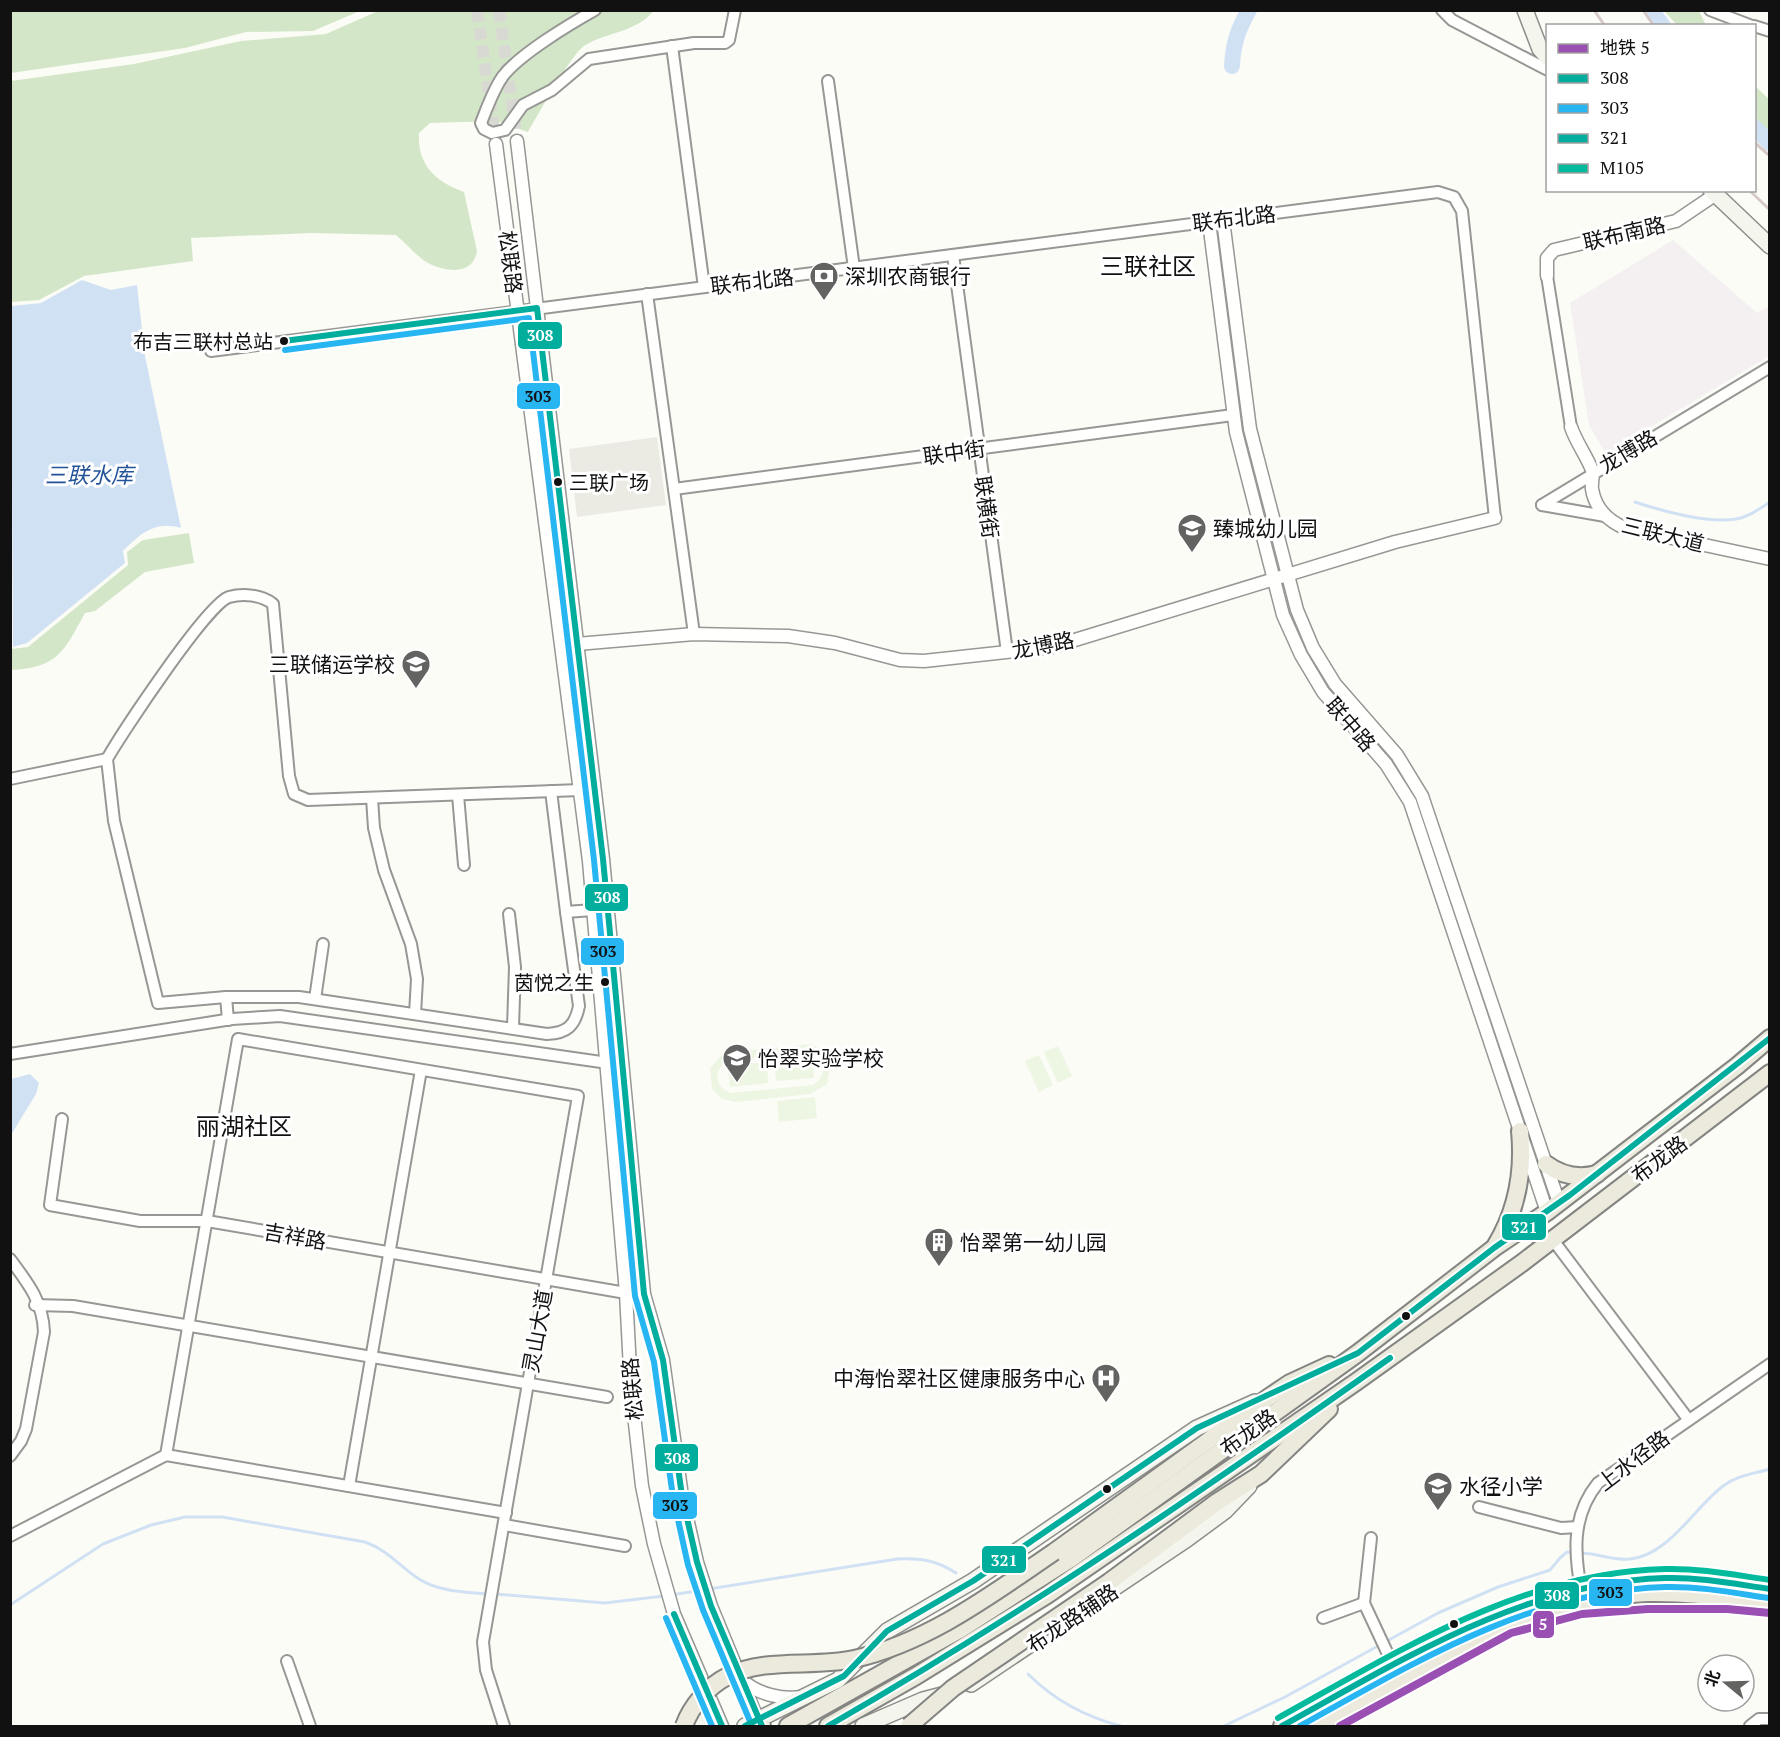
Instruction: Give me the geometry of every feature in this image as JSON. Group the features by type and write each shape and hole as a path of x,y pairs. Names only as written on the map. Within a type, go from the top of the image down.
{"main road":[{"path":"1525,10 1540,48 1546,56"},
{"path":"1713,192 1770,246"},
{"name":"布龙路","path":"1043,1588 1358,1353 1494,1248 1598,1173 1770,1038"},
{"name":"布龙路","path":"1043,1588 1356,1382 1553,1240 1770,1073"},
{"path":"1494,1248 1508,1221 1518,1192 1522,1162 1520,1131"},
{"path":"1546,1164 1567,1175 1582,1177 1598,1173"},
{"path":"684,1726 687,1717 704,1694 735,1673 762,1666 835,1663 894,1647 959,1614 1054,1552 1269,1397 1307,1375 1358,1353"},
{"path":"909,1726 953,1688 1260,1474 1356,1382"},
{"path":"755,1724 844,1676 867,1649 887,1631 973,1581 1197,1428 1269,1397"},
{"name":"布龙路辅路","path":"865,1726 923,1700 965,1688 1013,1659 1206,1526 1225,1511 1260,1474"},
{"path":"1282,1726 1434,1641 1504,1613 1581,1589 1617,1582 1665,1578 1770,1589"},
{"path":"788,1726 961,1629 1043,1588"},
{"path":"828,1726 970,1644 1043,1588"},
{"path":"1315,1726 1467,1642 1540,1614 1581,1589 1695,1594 1770,1603"},
{"path":"701,1726 705,1707 704,1684"}],"street":[{"path":"595,10 576,20 515,62 501,78 481,123 483,129 492,133 505,130 522,105 552,90 589,59 694,43 725,43 729,40 735,10"},
{"path":"1442,10 1452,20 1546,69"},
{"path":"1710,10 1748,24"},
{"path":"672,46 704,287"},
{"path":"828,81 854,268"},
{"name":"松联路","path":"517,141 603,859 644,1294 663,1360 682,1496 698,1562 711,1606 741,1680 755,1724"},
{"name":"松联路","path":"496,144 580,790 593,910 626,1293 631,1388 639,1460 647,1516 674,1614 722,1726"},
{"name":"联布北路","path":"211,351 1438,192 1454,197 1462,211 1495,518"},
{"name":"联布南路","path":"1547,276 1547,258 1554,250 1676,221 1713,192"},
{"name":"联中路","path":"1223,220 1247,409 1259,467 1287,575 1305,629 1323,666 1347,700 1397,755 1422,796 1546,1164 1553,1207"},
{"name":"联中路","path":"1209,222 1233,415 1245,471 1274,579 1292,635 1311,674 1336,710 1386,764 1410,802 1520,1131 1553,1207"},
{"name":"联横街","path":"953,255 1007,652"},
{"path":"1547,276 1571,427 1577,446 1593,472"},
{"path":"646,294 694,634"},
{"name":"龙博路","path":"1605,516 1542,505 1593,472 1770,367"},
{"name":"联中街","path":"675,489 1233,415"},
{"name":"三联大道","path":"1593,472 1593,495 1605,516 1625,528 1770,559"},
{"name":"龙博路","path":"577,644 694,634 804,637 913,661 1052,647 1424,534 1495,518"},
{"path":"551,791 579,1006 577,1019 561,1033 547,1034 315,999 226,997 158,1003 114,821 106,759 158,681 215,608 228,597 256,596 266,598 273,604 289,776 294,794 308,800 458,795 551,791 580,790"},
{"path":"10,779 106,759"},
{"path":"458,795 464,865"},
{"path":"372,798 374,828 384,870 411,944 417,979 415,1014"},
{"path":"566,912 593,910"},
{"path":"509,914 515,967 513,1028"},
{"path":"315,999 323,944"},
{"path":"226,997 228,1020"},
{"path":"10,1054 228,1020 280,1016 622,1065"},
{"path":"166,1455 238,1039 421,1070 349,1486"},
{"name":"灵山大道","path":"421,1070 578,1096 483,1642 486,1670 504,1726"},
{"name":"吉祥路","path":"62,1119 50,1205 140,1221 207,1221 626,1293"},
{"path":"1553,1240 1688,1419"},
{"path":"10,1260 38,1305 44,1332 26,1429 21,1442 10,1455"},
{"path":"38,1305 73,1306 371,1359 607,1397"},
{"name":"上水径路","path":"1581,1589 1577,1531 1581,1509 1598,1483 1770,1364"},
{"path":"10,1536 166,1455 506,1513"},
{"path":"1479,1507 1577,1531"},
{"path":"504,1525 625,1546"},
{"path":"1371,1538 1364,1603 1393,1665"},
{"path":"1323,1618 1364,1603"},
{"path":"287,1661 310,1726"},
{"path":"741,1680 771,1695 803,1697"},
{"path":"1750,1726 1759,1719 1770,1719"}],"shaded area":[{"path":"1673,240 1757,313 1769,306 1769,356 1606,454 1589,425 1570,303"},
{"name":"三联广场","path":"657,437 666,505 577,517 569,449"}],"green space":[{"path":"10,11 360,11 313,31 246,32 185,48 11,73"},
{"path":"378,11 653,11 647,18 630,28 584,46 563,73 528,132 496,121 430,123 419,133 421,154 430,171 445,183 464,192 477,251 470,265 464,268 450,270 428,263 396,235 311,233 191,238 193,261 84,276 39,300 11,302 11,81 134,64 241,41 326,34"},
{"path":"1664,11 1699,11 1706,24 1676,24"},
{"path":"1756,87 1769,99 1769,133 1756,118"},
{"path":"189,533 194,563 145,572 95,611 85,613 65,647 50,661 27,669 11,670 11,649 28,647 128,565 127,552 143,540"},
{"path":"811,1044 824,1051 831,1063 827,1084 810,1094 736,1102 722,1099 712,1089 710,1068 724,1053","holes":["810,1053 821,1061 822,1074 813,1085 731,1093 720,1085 718,1079 718,1071 724,1063 732,1060"]},
{"path":"1058,1046 1072,1076 1058,1083 1044,1052"},
{"path":"1039,1055 1053,1085 1039,1092 1025,1061"},
{"path":"812,1057 814,1078 776,1081 774,1061"},
{"path":"767,1062 768,1083 730,1087 728,1066"},
{"path":"815,1097 817,1118 779,1122 777,1101"}],"water":[{"name":"三联水库","path":"82,280 111,290 137,285 145,356 181,528 156,527 142,534 123,551 125,563 27,643 13,647 11,306 41,303"},
{"path":"30,1074 39,1083 36,1094 11,1135 11,1079"}],"waterway":[{"path":"1232,66 1237,37 1249,10"},
{"path":"1651,10 1662,24"},
{"path":"1756,129 1770,143"},
{"path":"1635,502 1686,516 1713,520 1736,519 1770,502"},
{"path":"1580,1553 1624,1559 1644,1556 1669,1540 1723,1486 1740,1477 1770,1469"},
{"path":"10,1605 103,1544 151,1525 185,1517 222,1517 365,1542 380,1549 419,1579 435,1587 488,1594"},
{"path":"1224,1726 1285,1697 1438,1613 1498,1587 1550,1570 1567,1552 1574,1553"},
{"path":"709,1589 897,1559 928,1561 942,1565 956,1573"},
{"path":"671,1595 703,1590"},
{"path":"495,1594 605,1603 664,1596"},
{"path":"1028,1674 1071,1706 1095,1718 1121,1726"}],"tunnel":[{"path":"477,10 496,143"},
{"path":"499,10 517,141"}],"railway":[{"path":"1594,10 1604,24"},
{"path":"1643,10 1653,24"},
{"path":"1756,144 1770,156"},
{"path":"1751,192 1770,210"}],"metro line":[{"name":"5","path":"1340,1726 1511,1633 1582,1614 1648,1609 1727,1609 1770,1613"}],"transit line":[{"name":"308","path":"284,341 537,308 603,859 644,1294 663,1360 682,1496 697,1562 711,1606 762,1726"},
{"name":"303","path":"285,350 529,318 594,860 635,1296 654,1362 673,1497 688,1565 703,1610 752,1726"},
{"name":"321","path":"745,1726 844,1676 887,1631 973,1581 1197,1428 1358,1353 1494,1248 1570,1195 1770,1038"},
{"name":"321","path":"828,1726 972,1640 1114,1549 1390,1358"},
{"name":"M105","path":"1278,1718 1416,1642 1464,1619 1562,1584 1613,1574 1665,1569 1704,1571 1770,1580"},
{"name":"308","path":"1282,1726 1419,1651 1513,1609 1563,1594 1613,1583 1665,1578 1704,1580 1770,1589"},
{"name":"303","path":"1300,1726 1386,1678 1475,1634 1520,1616 1567,1602 1615,1592 1665,1587 1704,1589 1769,1598"},
{"name":"308","path":"674,1614 722,1726"},
{"name":"303","path":"666,1618 712,1726"}],"place":[{"name":"深圳农商银行","path":"824,302"},
{"name":"布吉三联村总站","path":"284,341"},
{"name":"三联广场","path":"558,482"},
{"name":"臻城幼儿园","path":"1192,554"},
{"name":"三联储运学校","path":"416,690"},
{"name":"茵悦之生","path":"605,982"},
{"name":"怡翠实验学校","path":"737,1084"},
{"name":"怡翠第一幼儿园","path":"939,1268"},
{"name":"中海怡翠社区健康服务中心","path":"1106,1404"},
{"name":"水径小学","path":"1438,1512"}],"district":[{"name":"三联社区","path":"1148,266"},
{"name":"丽湖社区","path":"244,1126"}]}
